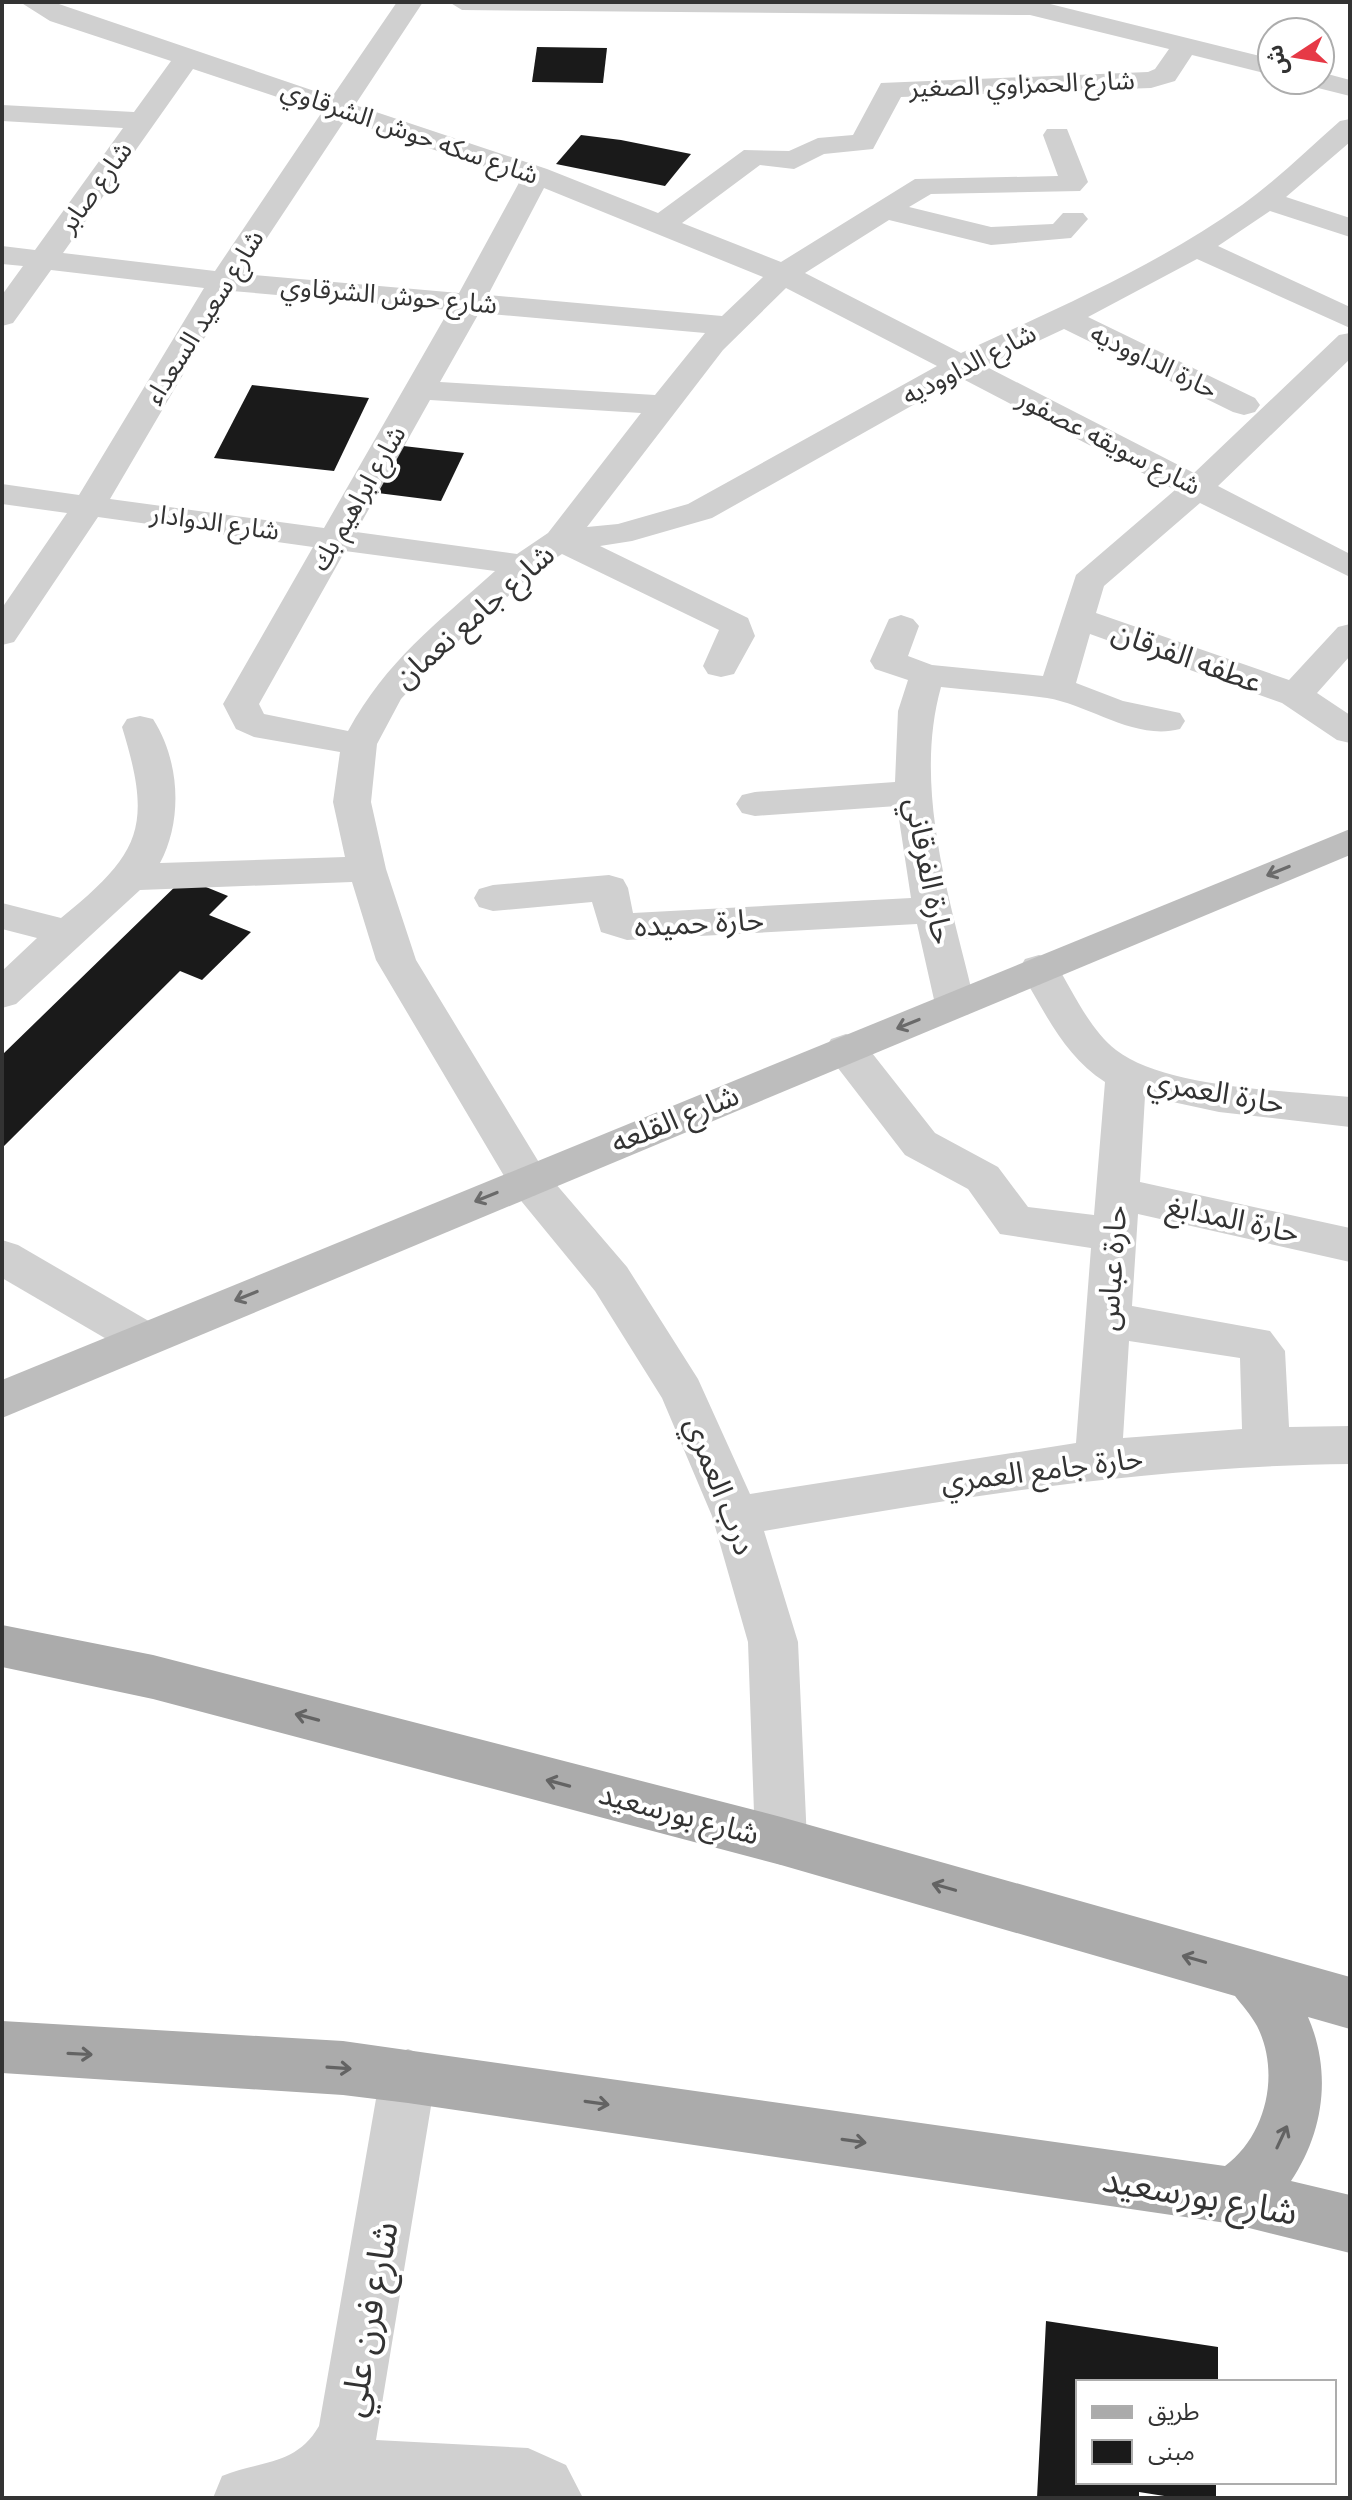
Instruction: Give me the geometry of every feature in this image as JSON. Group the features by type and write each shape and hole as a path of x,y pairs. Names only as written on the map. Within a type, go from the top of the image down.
{"main road":[{"name":"شارع القلعه","path":"2,1400 1350,841"},
{"name":"شارع بورسعيد","path":"2,1646 153,1677 781,1841 1350,2003"},
{"path":"1233,2196 1265,2168 1286,2134 1296,2094 1292,2052 1278,2012 1253,1976"},
{"name":"شارع بورسعيد","path":"2,2047 343,2068 408,2076 1233,2196 1350,2224"}],"street":[{"name":"شارع سكه حوش الشرقاوي","path":"33,2 59,15 537,175 783,274"},
{"name":"شارع سعيد السعداء","path":"2,634 90,504 223,281 410,2"},
{"path":"462,2 1015,6 1136,21 1186,44 1256,63"},
{"name":"شارع الحمزاوي الصغير","path":"661,225 754,156 794,160 818,146 863,143 891,89 1151,80 1165,75 1186,44"},
{"name":"شارع صابر","path":"2,317 187,58"},
{"path":"2,113 142,121"},
{"name":"شارع الداووديه","path":"560,540 620,534 700,511 961,365 1064,317 1196,247 1265,200 1350,127"},
{"name":"شارع جامع نعمان","path":"528,1180 396,960 367,869 352,802 359,744 386,694 423,653 523,565 560,540 729,326 783,274 929,184 1070,185 1074,182 1057,135"},
{"name":"شارع ابراهيم بك","path":"359,744 267,729 249,721 241,704 470,301 537,175"},
{"path":"1265,200 1350,228"},
{"path":"884,210 998,237 1061,232 1073,219"},
{"path":"1196,247 1350,319"},
{"name":"شارع حوش الشرقاوي","path":"2,255 223,281 729,326"},
{"name":"شارع سويقه عصفور","path":"783,274 1350,567"},
{"name":"حارة الداووديه","path":"1064,317 1244,405"},
{"path":"1057,688 1088,582 1197,488 1350,342"},
{"path":"419,390 664,405"},
{"name":"شارع الدوادار","path":"2,494 523,565"},
{"path":"560,540 736,625 737,636 721,666"},
{"name":"عطفه الفرقان","path":"1078,618 1295,695 1350,732"},
{"path":"901,626 888,661 927,675 1057,688 1114,710 1167,721"},
{"path":"1295,695 1350,635"},
{"name":"حارة الفرقاني","path":"927,675 917,698 912,793 955,1004"},
{"path":"2,994 134,877 152,845 159,812 149,751 140,727"},
{"path":"755,804 912,793"},
{"path":"134,877 367,869"},
{"name":"حارة حميده","path":"493,898 609,888 615,923 627,927 935,910"},
{"path":"2,916 68,933"},
{"name":"حارة العمري","path":"1039,969 1076,1030 1102,1062 1126,1074 1154,1084 1277,1105 1350,1112"},
{"name":"حارة المدابغ","path":"846,1049 920,1144 983,1178 1015,1222 1116,1214 1350,1245"},
{"name":"حارة عباس","path":"1098,1462 1126,1074"},
{"name":"درب العمري","path":"528,1180 611,1279 682,1392 736,1516 773,1642 781,1841"},
{"path":"2,1257 143,1339"},
{"path":"1108,1320 1254,1343 1262,1351 1266,1444"},
{"name":"حارة جامع العمري","path":"736,1516 942,1482 1098,1462 1266,1444 1350,1445"},
{"name":"شارع فرن علي","path":"329,2468 348,2435 408,2076"},
{"path":"244,2498 281,2491 329,2468 528,2479 544,2487 552,2498"}],"building":[{"path":"537,47 607,48 603,83 532,82"},
{"path":"581,135 691,154 665,186 556,164"},
{"path":"252,385 369,398 334,471 214,458"},
{"path":"386,444 464,453 441,501 362,491"},
{"path":"184,878 228,896 209,915 251,932 202,980 180,971 2,1148 2,1055"},
{"path":"1046,2321 1218,2347 1218,2380 1076,2380 1076,2484 1216,2484 1216,2498 1177,2498 1139,2492 1139,2498 1037,2498"}]}
